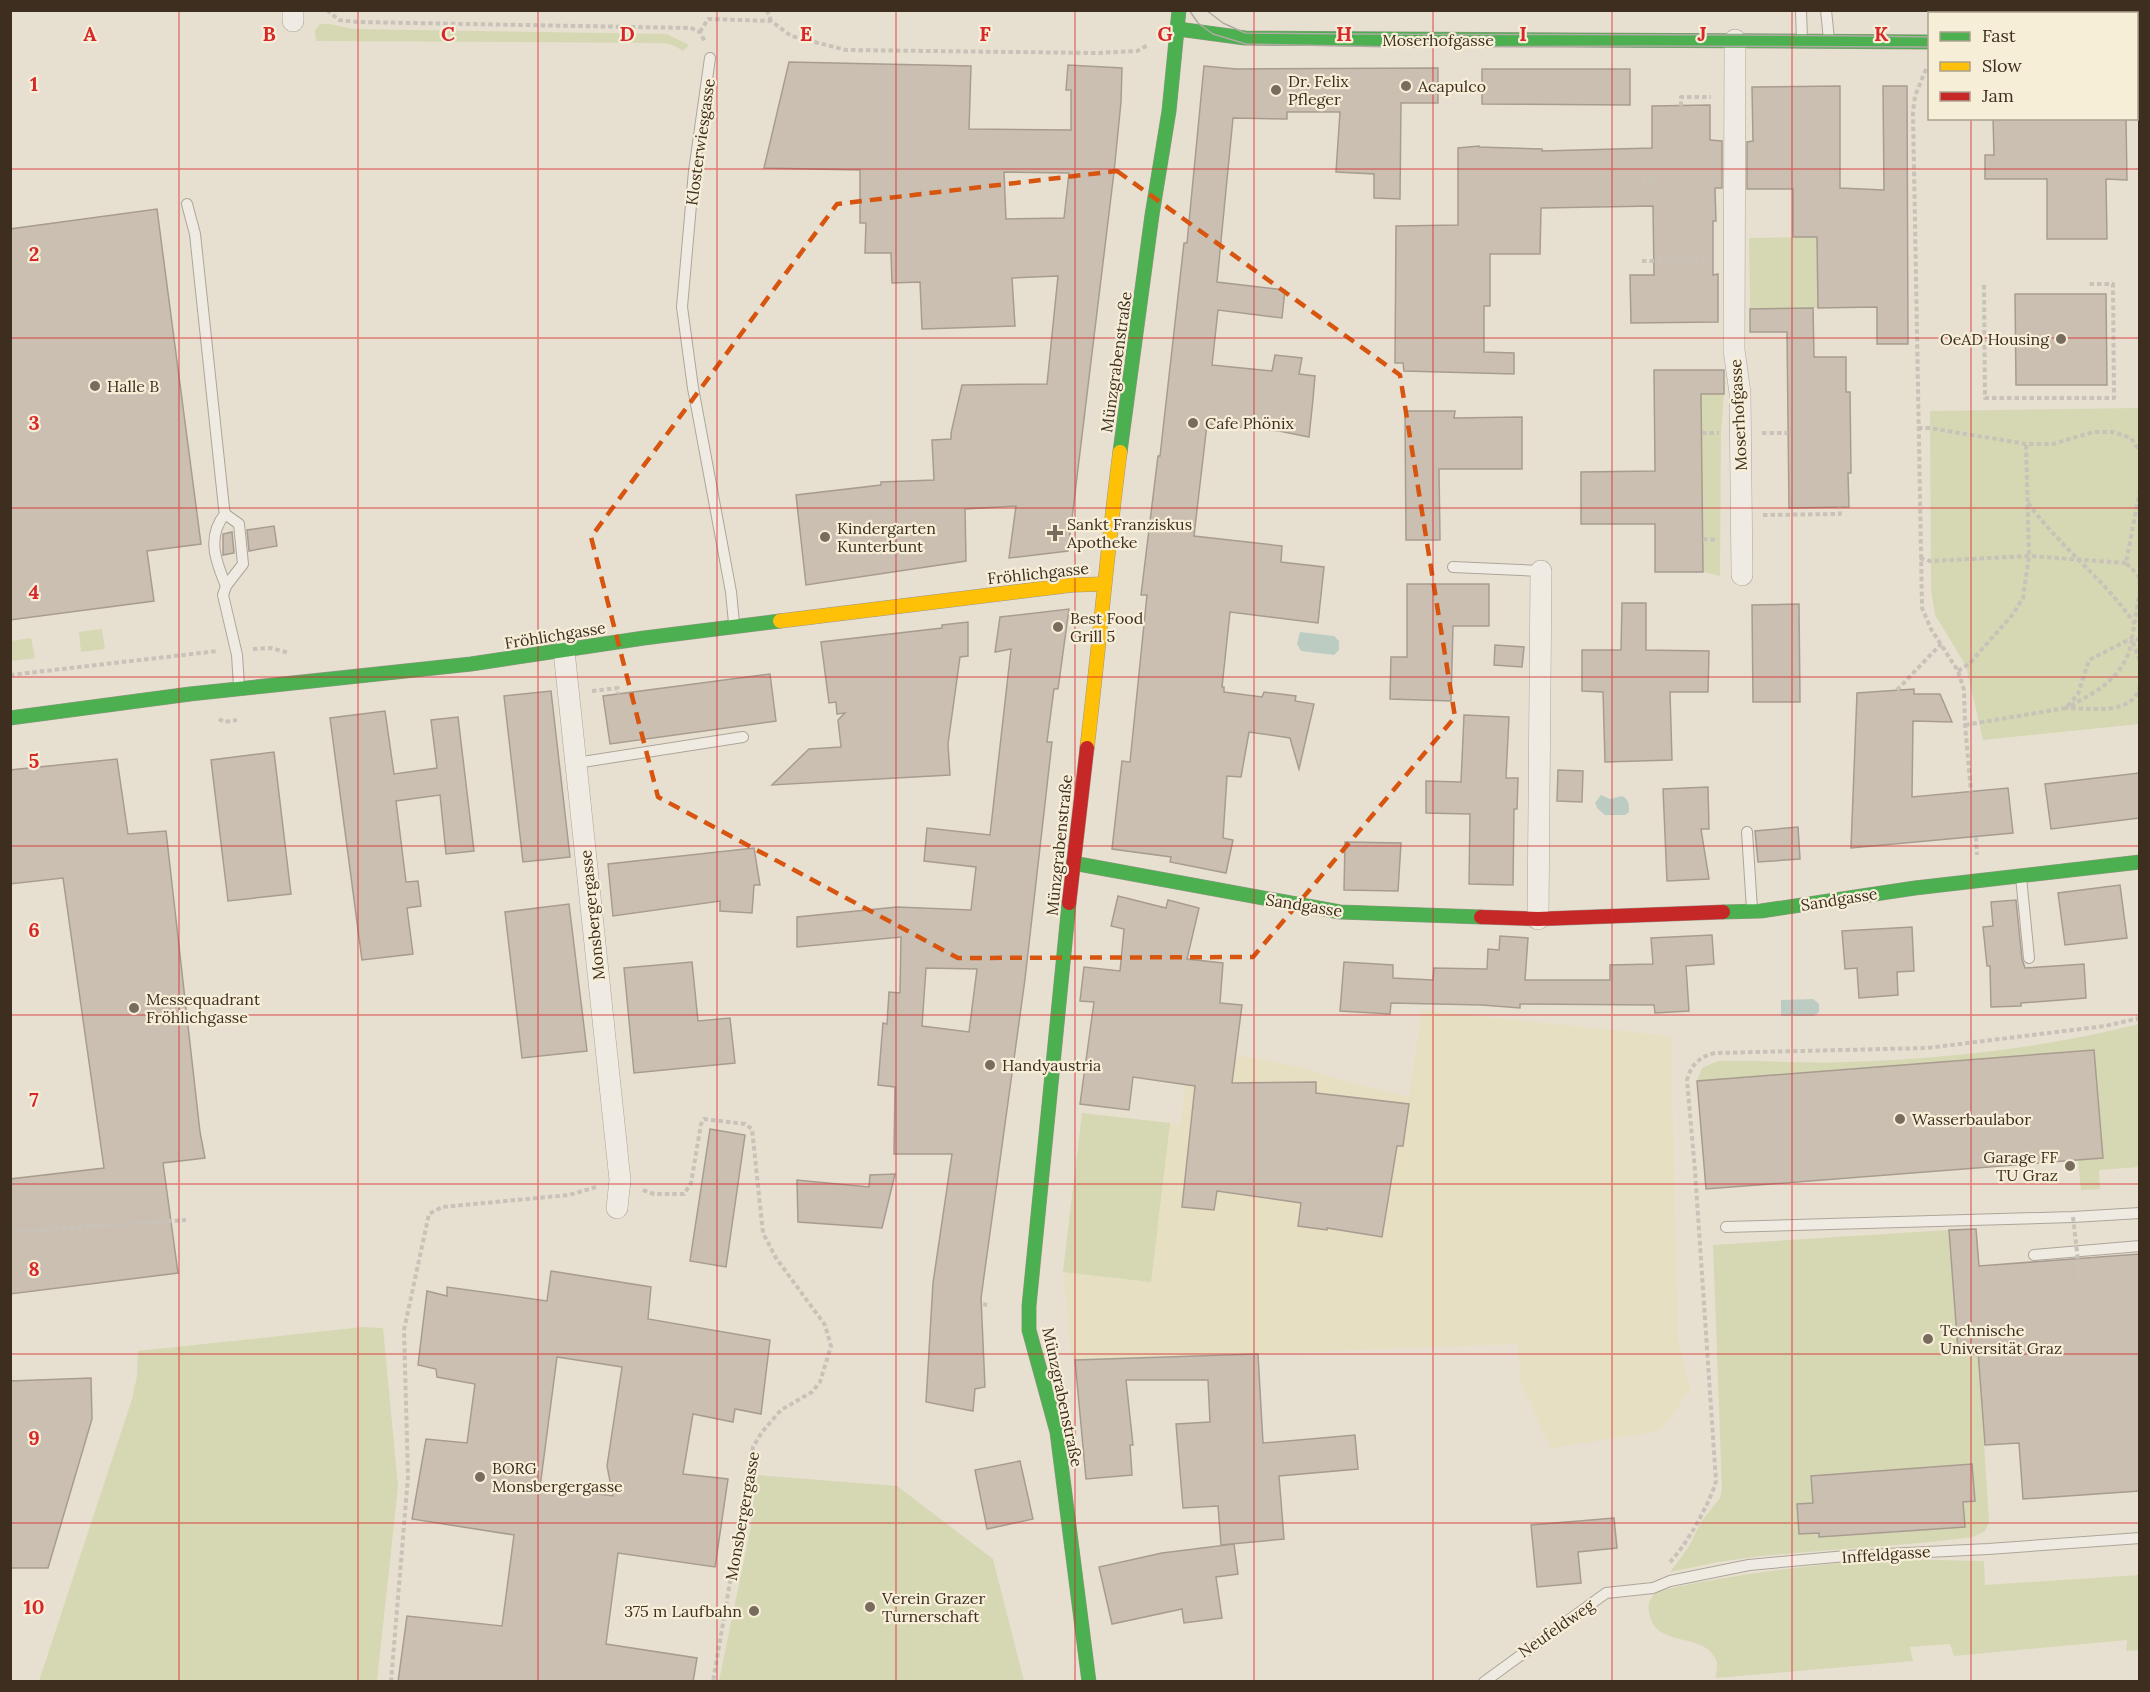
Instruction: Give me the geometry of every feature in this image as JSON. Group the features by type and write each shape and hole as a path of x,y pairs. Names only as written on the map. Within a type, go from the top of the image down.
{"main road":[{"name":"Münzgrabenstraße","path":"1089,1682 1057,1432 1029,1330 1029,1306 1073,863 1101,629 1108,534 1152,215 1169,111 1179,10"},
{"name":"Moserhofgasse","path":"1178,29 1245,38 1928,42"},
{"name":"Fröhlichgasse","path":"10,718 239,689 413,671 1061,586 1104,584"},
{"name":"Sandgasse","path":"1073,863 1340,912 1538,919 1752,911 1915,888 2139,862"}],"street":[{"name":"Moserhofgasse","path":"1735,40 1734,350 1740,393 1742,575"},
{"path":"1538,919 1541,571"},
{"name":"Monsbergergasse","path":"564,651 620,1180 617,1208"}],"lane":[{"path":"1801,10 1802,40"},
{"path":"1826,10 1829,40"},
{"name":"Klosterwiesgasse","path":"710,58 694,171 682,307 693,388 731,592 735,627"},
{"path":"187,204 195,234 225,514 218,523 214,542 215,560 226,586"},
{"path":"225,514 238,524 243,564 226,586 223,595 237,655 239,689"},
{"path":"1453,567 1541,571"},
{"path":"576,763 743,737"},
{"path":"1747,832 1752,911"},
{"path":"2021,876 2029,958"},
{"path":"1726,1227 2139,1213"},
{"path":"2034,1255 2139,1246"},
{"name":"Inffeldgasse","path":"1634,1590 1653,1588 1670,1581 1749,1565 1846,1556 2139,1538"},
{"name":"Neufeldweg","path":"1484,1682 1606,1593 1634,1590"}],"path":[{"path":"327,10 339,20 357,22 691,28 700,33 708,19 771,21"},
{"path":"767,10 771,21 791,36 846,50 1098,53 1137,51"},
{"name":"Klosterwiesgasse","path":"700,33 710,58"},
{"path":"1928,65 1915,96 1913,112 1922,608 1925,617 1958,671 1964,690 1971,792"},
{"path":"1681,106 1681,97 1718,98"},
{"path":"1641,181 1653,181"},
{"path":"1642,261 1704,261 1704,256"},
{"path":"1984,285 1985,398 2114,398 2113,284 2088,284"},
{"path":"1918,428 2026,444 2053,444 2093,432 2113,432 2132,438 2139,452"},
{"path":"1958,671 1970,663 1986,646 2023,598 2029,556 2026,444"},
{"path":"2126,563 2139,490"},
{"path":"2028,503 2041,521 2122,606 2135,624"},
{"path":"1783,515 1839,514 1839,507"},
{"path":"1920,558 1930,561 2029,556 2126,563 2138,575 2139,588 2130,653 2109,683 2066,708"},
{"path":"2132,638 2139,662"},
{"path":"2066,708 2078,694 2089,660 2132,638 2139,640"},
{"path":"1897,690 1941,644"},
{"path":"10,675 202,652"},
{"path":"1965,725 2066,708 2116,709 2132,700 2139,689 2139,684"},
{"path":"603,689 618,688 618,694"},
{"name":"Monsbergergasse","path":"620,1180 654,1194 684,1194 691,1183 701,1124 704,1119 745,1124 752,1128 763,1233 777,1258 825,1325 831,1346 820,1382 812,1392 781,1410 762,1432 753,1447 713,1682"},
{"path":"391,1682 408,1477 404,1330 429,1214 442,1207 569,1195 620,1180"},
{"path":"2073,1217 2081,1287"},
{"path":"10,1232 186,1220"}],"highlighted area":[{"path":"1117,171 1400,375 1455,717 1253,957 958,958 658,797 591,537 837,204"}],"shaded area":[{"path":"1300,632 1334,636 1339,641 1339,650 1334,655 1301,651 1297,644"},
{"path":"1601,795 1610,799 1624,797 1628,802 1629,812 1625,815 1605,815 1595,803"},
{"path":"1813,999 1819,1004 1819,1012 1814,1016 1781,1016 1781,1000"},
{"path":"1422,1010 1671,1036 1678,1340 1690,1390 1660,1431 1551,1448 1521,1384 1517,1344 1072,1361 1063,1272 1082,1113 1181,1125 1190,1047 1295,1066 1409,1097"}],"green space":[{"path":"320,24 353,29 667,34 689,45 683,51 673,45 663,43 316,41 315,30"},
{"path":"1817,237 1818,308 1750,309 1749,238"},
{"path":"1661,394 1724,394 1721,433 1720,576 1703,572 1701,406 1654,406"},
{"path":"2139,408 2139,724 1983,740 1966,666 1935,615 1931,590 1930,411"},
{"path":"102,629 105,649 81,652 79,632"},
{"path":"31,638 35,658 11,661 11,641"},
{"path":"2139,1024 2139,1167 2099,1170 2100,1189 2081,1190 2078,1160 2103,1158 2094,1050 1697,1081 1702,1068 1718,1061 1830,1062 1957,1055 2067,1040"},
{"path":"1082,1113 1170,1123 1151,1282 1063,1272"},
{"path":"1949,1230 1958,1350 1978,1351 1989,1522 1985,1531 1973,1537 1761,1556 1670,1572 1688,1548 1701,1522 1720,1498 1722,1489 1713,1245"},
{"path":"363,1327 383,1328 398,1486 377,1681 39,1681 132,1399 137,1376 138,1351"},
{"name":"Verein Grazer Turnerschaft","path":"756,1475 897,1486 993,1559 1024,1681 719,1681 751,1526"},
{"path":"1886,1559 1984,1561 1985,1585 2139,1575 2139,1650 2126,1651 2127,1640 1954,1656 1950,1644 1910,1647 1913,1661 1716,1678 1717,1662 1709,1650 1664,1634 1652,1622 1649,1612 1650,1600 1658,1591 1771,1571"}],"building":[{"path":"789,62 971,66 969,129 1071,130 1071,90 1066,90 1068,65 1122,68 1114,172 1068,551 1009,558 1016,506 965,509 966,561 806,585 796,495 881,485 881,482 934,480 932,440 951,439 962,385 1047,384 1058,276 1012,278 1015,326 922,329 920,282 892,283 891,253 865,253 866,223 860,223 860,170 764,168","holes":["1004,172 1069,173 1064,218 1006,219"]},
{"path":"1204,66 1236,69 1438,68 1438,103 1401,103 1400,199 1374,198 1374,174 1336,172 1340,112 1287,112 1287,119 1233,118 1217,282 1285,290 1282,318 1218,310 1212,365 1272,371 1275,355 1302,358 1299,374 1315,376 1313,399 1309,437 1279,431 1207,424 1194,536 1282,546 1281,562 1324,567 1318,623 1230,612 1222,687 1224,687 1224,692 1262,697 1264,692 1296,696 1295,701 1314,704 1299,769 1290,738 1249,732 1241,777 1227,776 1223,838 1233,840 1226,873 1170,862 1171,857 1112,849 1122,761 1130,762 1147,595 1141,595 1158,456 1160,456 1184,243 1187,243"},
{"path":"1482,69 1630,69 1630,105 1482,104"},
{"path":"1840,86 1840,188 1884,190 1883,86 1907,86 1908,344 1877,344 1877,307 1818,308 1817,237 1793,237 1793,189 1747,189 1747,142 1753,141 1752,87"},
{"path":"1710,105 1710,140 1722,141 1722,188 1715,188 1716,221 1713,221 1713,275 1718,274 1718,322 1631,323 1630,275 1654,275 1653,206 1541,208 1540,254 1490,254 1490,306 1484,306 1484,352 1514,353 1514,374 1404,371 1403,363 1395,363 1396,226 1458,225 1458,148 1479,146 1542,149 1542,151 1652,148 1652,106"},
{"path":"1993,120 2126,120 2127,180 2106,179 2107,239 2047,239 2047,179 1985,179 1985,155 1994,155"},
{"name":"Halle B","path":"157,209 201,544 147,551 154,601 10,620 10,229"},
{"name":"OeAD Housing","path":"2015,294 2106,294 2107,385 2016,385"},
{"path":"1813,308 1814,357 1846,357 1846,392 1850,392 1849,507 1789,508 1787,332 1750,332 1750,309"},
{"path":"1654,370 1724,370 1724,394 1701,394 1703,572 1655,572 1655,524 1581,524 1581,472 1655,471"},
{"path":"1405,411 1455,411 1454,418 1522,417 1522,469 1439,469 1440,540 1406,540"},
{"path":"274,526 277,546 249,551 247,530"},
{"path":"232,532 234,553 223,555 223,534"},
{"path":"1407,584 1489,584 1489,626 1453,626 1451,701 1390,699 1391,657 1407,657"},
{"path":"1622,603 1646,603 1646,650 1709,651 1708,692 1670,692 1672,760 1605,762 1603,692 1582,691 1582,650 1621,650"},
{"path":"1799,604 1800,702 1753,702 1752,605"},
{"path":"1069,609 1058,689 1054,689 1047,742 1052,742 1025,979 981,1298 985,1387 975,1389 973,1411 926,1402 933,1283 952,1154 894,1154 895,1087 878,1085 883,1023 887,1024 889,992 900,993 901,937 797,947 797,917 897,907 971,910 976,867 924,861 927,828 990,835 1011,649 995,652 1000,617","holes":["926,968 977,969 969,1032 922,1026"]},
{"path":"968,622 968,656 960,657 948,744 950,775 772,785 809,749 841,747 838,720 845,713 837,714 836,702 829,703 821,642 942,628 942,625"},
{"path":"1495,645 1524,647 1522,667 1494,665"},
{"path":"770,674 776,721 610,744 603,696"},
{"path":"1914,689 1914,694 1940,694 1952,722 1913,721 1912,797 2008,788 2013,833 1851,848 1857,693"},
{"path":"551,691 570,857 523,862 504,696"},
{"path":"385,711 394,774 437,768 431,720 458,717 474,851 446,854 440,795 396,801 406,882 418,881 421,906 407,908 413,954 362,960 330,718"},
{"path":"1464,715 1509,717 1506,778 1518,778 1517,809 1514,809 1513,885 1469,884 1470,814 1426,813 1426,781 1461,782"},
{"path":"274,752 291,894 228,901 211,760"},
{"name":"Messequadrant Fröhlichgasse","path":"117,759 128,834 166,831 200,1132 205,1158 163,1163 178,1273 10,1294 10,1179 104,1168 63,878 10,884 10,770"},
{"path":"1558,770 1583,771 1582,802 1557,801"},
{"path":"2139,773 2139,818 2051,829 2045,784"},
{"path":"1708,787 1709,829 1701,829 1709,879 1667,881 1663,789"},
{"path":"1798,827 1800,859 1758,862 1755,831"},
{"path":"1345,842 1401,843 1398,891 1344,890"},
{"path":"754,848 760,885 754,885 752,913 720,911 720,901 613,916 608,864"},
{"path":"2120,885 2127,938 2065,945 2058,893"},
{"path":"1118,896 1166,908 1168,900 1199,908 1187,959 1223,963 1220,1003 1242,1005 1232,1083 1316,1082 1316,1093 1409,1104 1403,1146 1397,1146 1382,1237 1298,1226 1301,1203 1217,1191 1214,1210 1182,1207 1195,1086 1133,1077 1129,1110 1080,1104 1094,1002 1080,1001 1084,967 1120,971 1124,929 1111,926"},
{"path":"2016,900 2025,968 2084,964 2086,998 2021,1003 2021,1006 1991,1007 1990,966 1987,966 1983,927 1993,926 1991,902"},
{"path":"569,904 587,1051 522,1058 505,912"},
{"path":"1912,927 1914,971 1897,972 1898,995 1859,998 1857,968 1845,969 1842,931"},
{"path":"1712,935 1714,964 1686,966 1689,1011 1655,1013 1654,1005 1520,1004 1520,1008 1391,1003 1390,1014 1340,1011 1344,962 1393,965 1393,978 1433,980 1434,968 1487,969 1488,949 1499,950 1500,936 1528,938 1525,980 1610,980 1610,965 1653,964 1651,938"},
{"path":"692,962 698,1021 730,1018 735,1063 634,1073 624,968"},
{"name":"Wasserbaulabor","path":"2094,1050 2103,1158 1706,1189 1697,1081"},
{"path":"710,1129 745,1135 726,1267 690,1261"},
{"path":"895,1174 882,1228 798,1222 797,1180 869,1187 870,1175"},
{"path":"1976,1229 1979,1266 2139,1254 2139,1491 2023,1499 2019,1443 1985,1445 1978,1351 1958,1350 1949,1230"},
{"name":"BORG Monsbergergasse","path":"551,1271 651,1287 648,1319 770,1340 761,1414 735,1409 733,1422 693,1414 683,1474 728,1479 715,1567 618,1553 606,1644 697,1658 693,1682 398,1682 407,1616 502,1626 514,1535 412,1519 426,1439 467,1443 475,1384 437,1377 436,1369 418,1365 427,1291 447,1296 447,1287 547,1301","holes":["557,1357 622,1367 607,1466 613,1496 540,1487"]},
{"path":"1258,1354 1263,1443 1355,1435 1358,1469 1279,1476 1284,1539 1221,1545 1218,1506 1183,1508 1176,1424 1210,1422 1208,1380 1126,1380 1133,1445 1130,1445 1132,1475 1086,1479 1075,1360"},
{"path":"91,1378 92,1419 48,1568 10,1568 10,1381"},
{"path":"1020,1461 1033,1519 987,1529 975,1470"},
{"path":"1972,1464 1975,1501 1963,1502 1965,1527 1819,1537 1819,1533 1799,1534 1797,1504 1813,1503 1811,1476"},
{"path":"1614,1518 1617,1548 1578,1552 1581,1583 1537,1587 1531,1525"},
{"path":"1234,1544 1238,1574 1216,1577 1222,1618 1184,1623 1182,1609 1112,1624 1099,1567 1162,1553"}],"tram line":[{"path":"1189,10 1198,23 1213,34 1246,44 1396,47 1928,47"},
{"path":"1206,10 1223,23 1245,33 1928,37"}],"traffic: fast":[{"path":"1120,452 1152,215 1169,111 1179,10"},
{"path":"1178,29 1245,38 1928,42"},
{"path":"10,718 190,694 471,664 644,638 780,621"},
{"path":"1723,912 1761,911 1915,888 2140,862"},
{"path":"1073,863 1340,912 1481,917"},
{"path":"1069,903 1029,1306 1029,1330 1057,1432 1089,1682"}],"traffic: slow":[{"path":"1087,748 1120,452"},
{"path":"780,621 1072,585 1104,584"}],"traffic: jam":[{"path":"1069,903 1087,748"},
{"path":"1481,917 1538,919 1723,912"}],"place":[{"name":"Acapulco","path":"1406,86"},
{"name":"Dr. Felix Pfleger","path":"1276,90"},
{"name":"OeAD Housing","path":"2061,339"},
{"name":"Halle B","path":"95,386"},
{"name":"Cafe Phönix","path":"1193,423"},
{"name":"Sankt Franziskus Apotheke","path":"1055,533"},
{"name":"Kindergarten Kunterbunt","path":"825,537"},
{"name":"Best Food Grill 5","path":"1058,627"},
{"name":"Messequadrant Fröhlichgasse","path":"134,1008"},
{"name":"Handyaustria","path":"990,1065"},
{"name":"Wasserbaulabor","path":"1900,1119"},
{"name":"Garage FF TU Graz","path":"2070,1166"},
{"name":"Technische Universität Graz","path":"1928,1339"},
{"name":"BORG Monsbergergasse","path":"480,1477"},
{"name":"Verein Grazer Turnerschaft","path":"870,1607"},
{"name":"375 m Laufbahn","path":"754,1611"}]}
